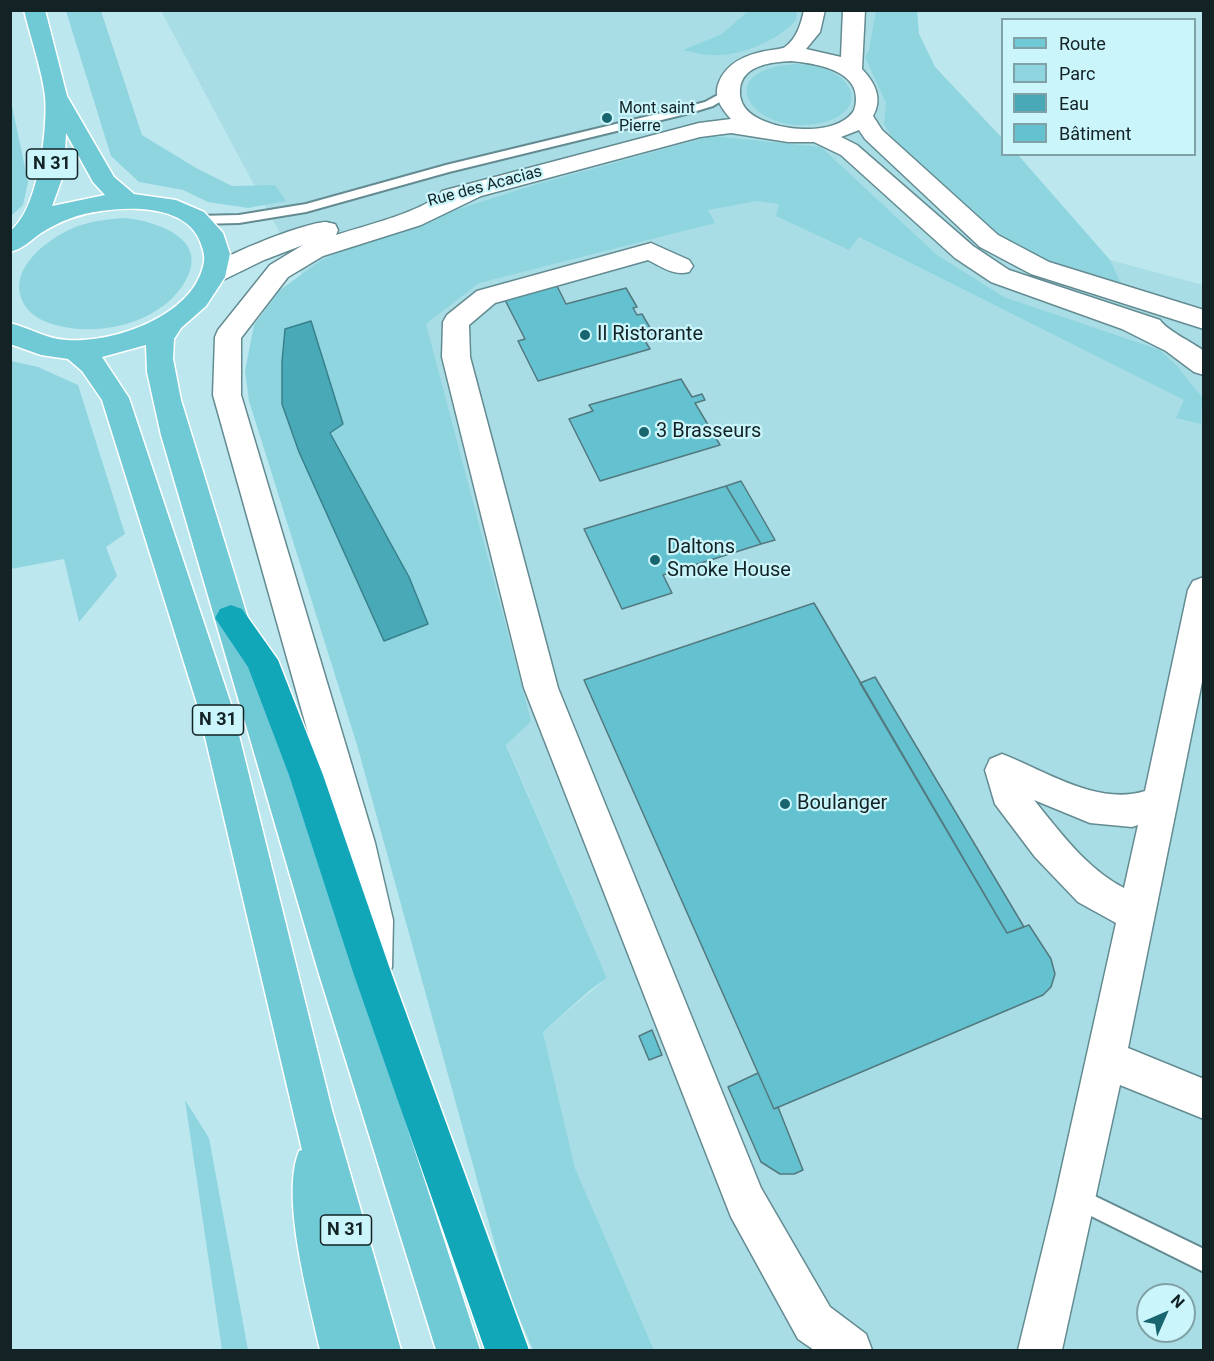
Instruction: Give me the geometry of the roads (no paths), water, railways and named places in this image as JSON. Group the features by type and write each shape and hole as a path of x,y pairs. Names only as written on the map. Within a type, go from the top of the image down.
{"highway":[{"path":"231,618 262,660 306,775 373,975 507,1350"}],"main road":[{"name":"N 31","path":"34,10 56,96 105,182 126,200"},
{"name":"N 31","path":"31,228 52,173 56,96"},
{"path":"10,244 31,228 60,213 93,203 126,200 154,202 178,209 197,220 211,236 217,254 214,274 199,300 171,322 125,343 75,350 17,339"},
{"name":"N 31","path":"171,322 161,339 163,386 337,971 458,1350"},
{"name":"N 31","path":"75,350 92,364 115,398 215,707 312,1110 379,1350"},
{"path":"312,1110 317,1238 342,1350"}],"street":[{"path":"791,54 810,32 815,10"},
{"path":"851,71 854,10"},
{"path":"791,54 813,56 834,62 851,71 864,86 868,101 862,116 844,129 819,136 791,136 764,130 738,114 730,104 727,93 729,82 737,71 751,62 770,56 791,54"},
{"path":"862,116 873,134 989,241 1040,268 1203,320"},
{"name":"Rue des Acacias","path":"214,274 240,259 285,241 699,130 731,126 764,130"},
{"path":"819,136 849,150 964,252 1000,276 1131,322 1203,340"},
{"path":"373,975 374,920 357,843 227,395 228,337 279,271 314,250 412,219 473,190"},
{"path":"680,266 651,251 486,297 456,322 456,357 541,688 558,732 746,1203 814,1323 850,1350"},
{"path":"1131,322 1176,344 1203,365"},
{"path":"1040,1350 1076,1198 1137,914 1203,590"},
{"path":"1137,914 1091,890 1055,852 1007,793 1002,770 1090,807 1132,811 1160,802"},
{"path":"1105,1059 1203,1100"}],"lane":[{"name":"Rue des Acacias","path":"197,220 239,219 306,208 446,169 686,111 709,104 727,93"},
{"path":"1076,1198 1203,1261"}],"water":[{"path":"311,321 343,424 330,433 409,577 428,624 384,641 299,452 282,404 285,329"}],"place":[{"name":"Mont saint Pierre","path":"607,118"},
{"name":"Il Ristorante","path":"585,335"},
{"name":"3 Brasseurs","path":"644,432"},
{"name":"Daltons Smoke House","path":"655,560"},
{"name":"Boulanger","path":"785,804"}]}
